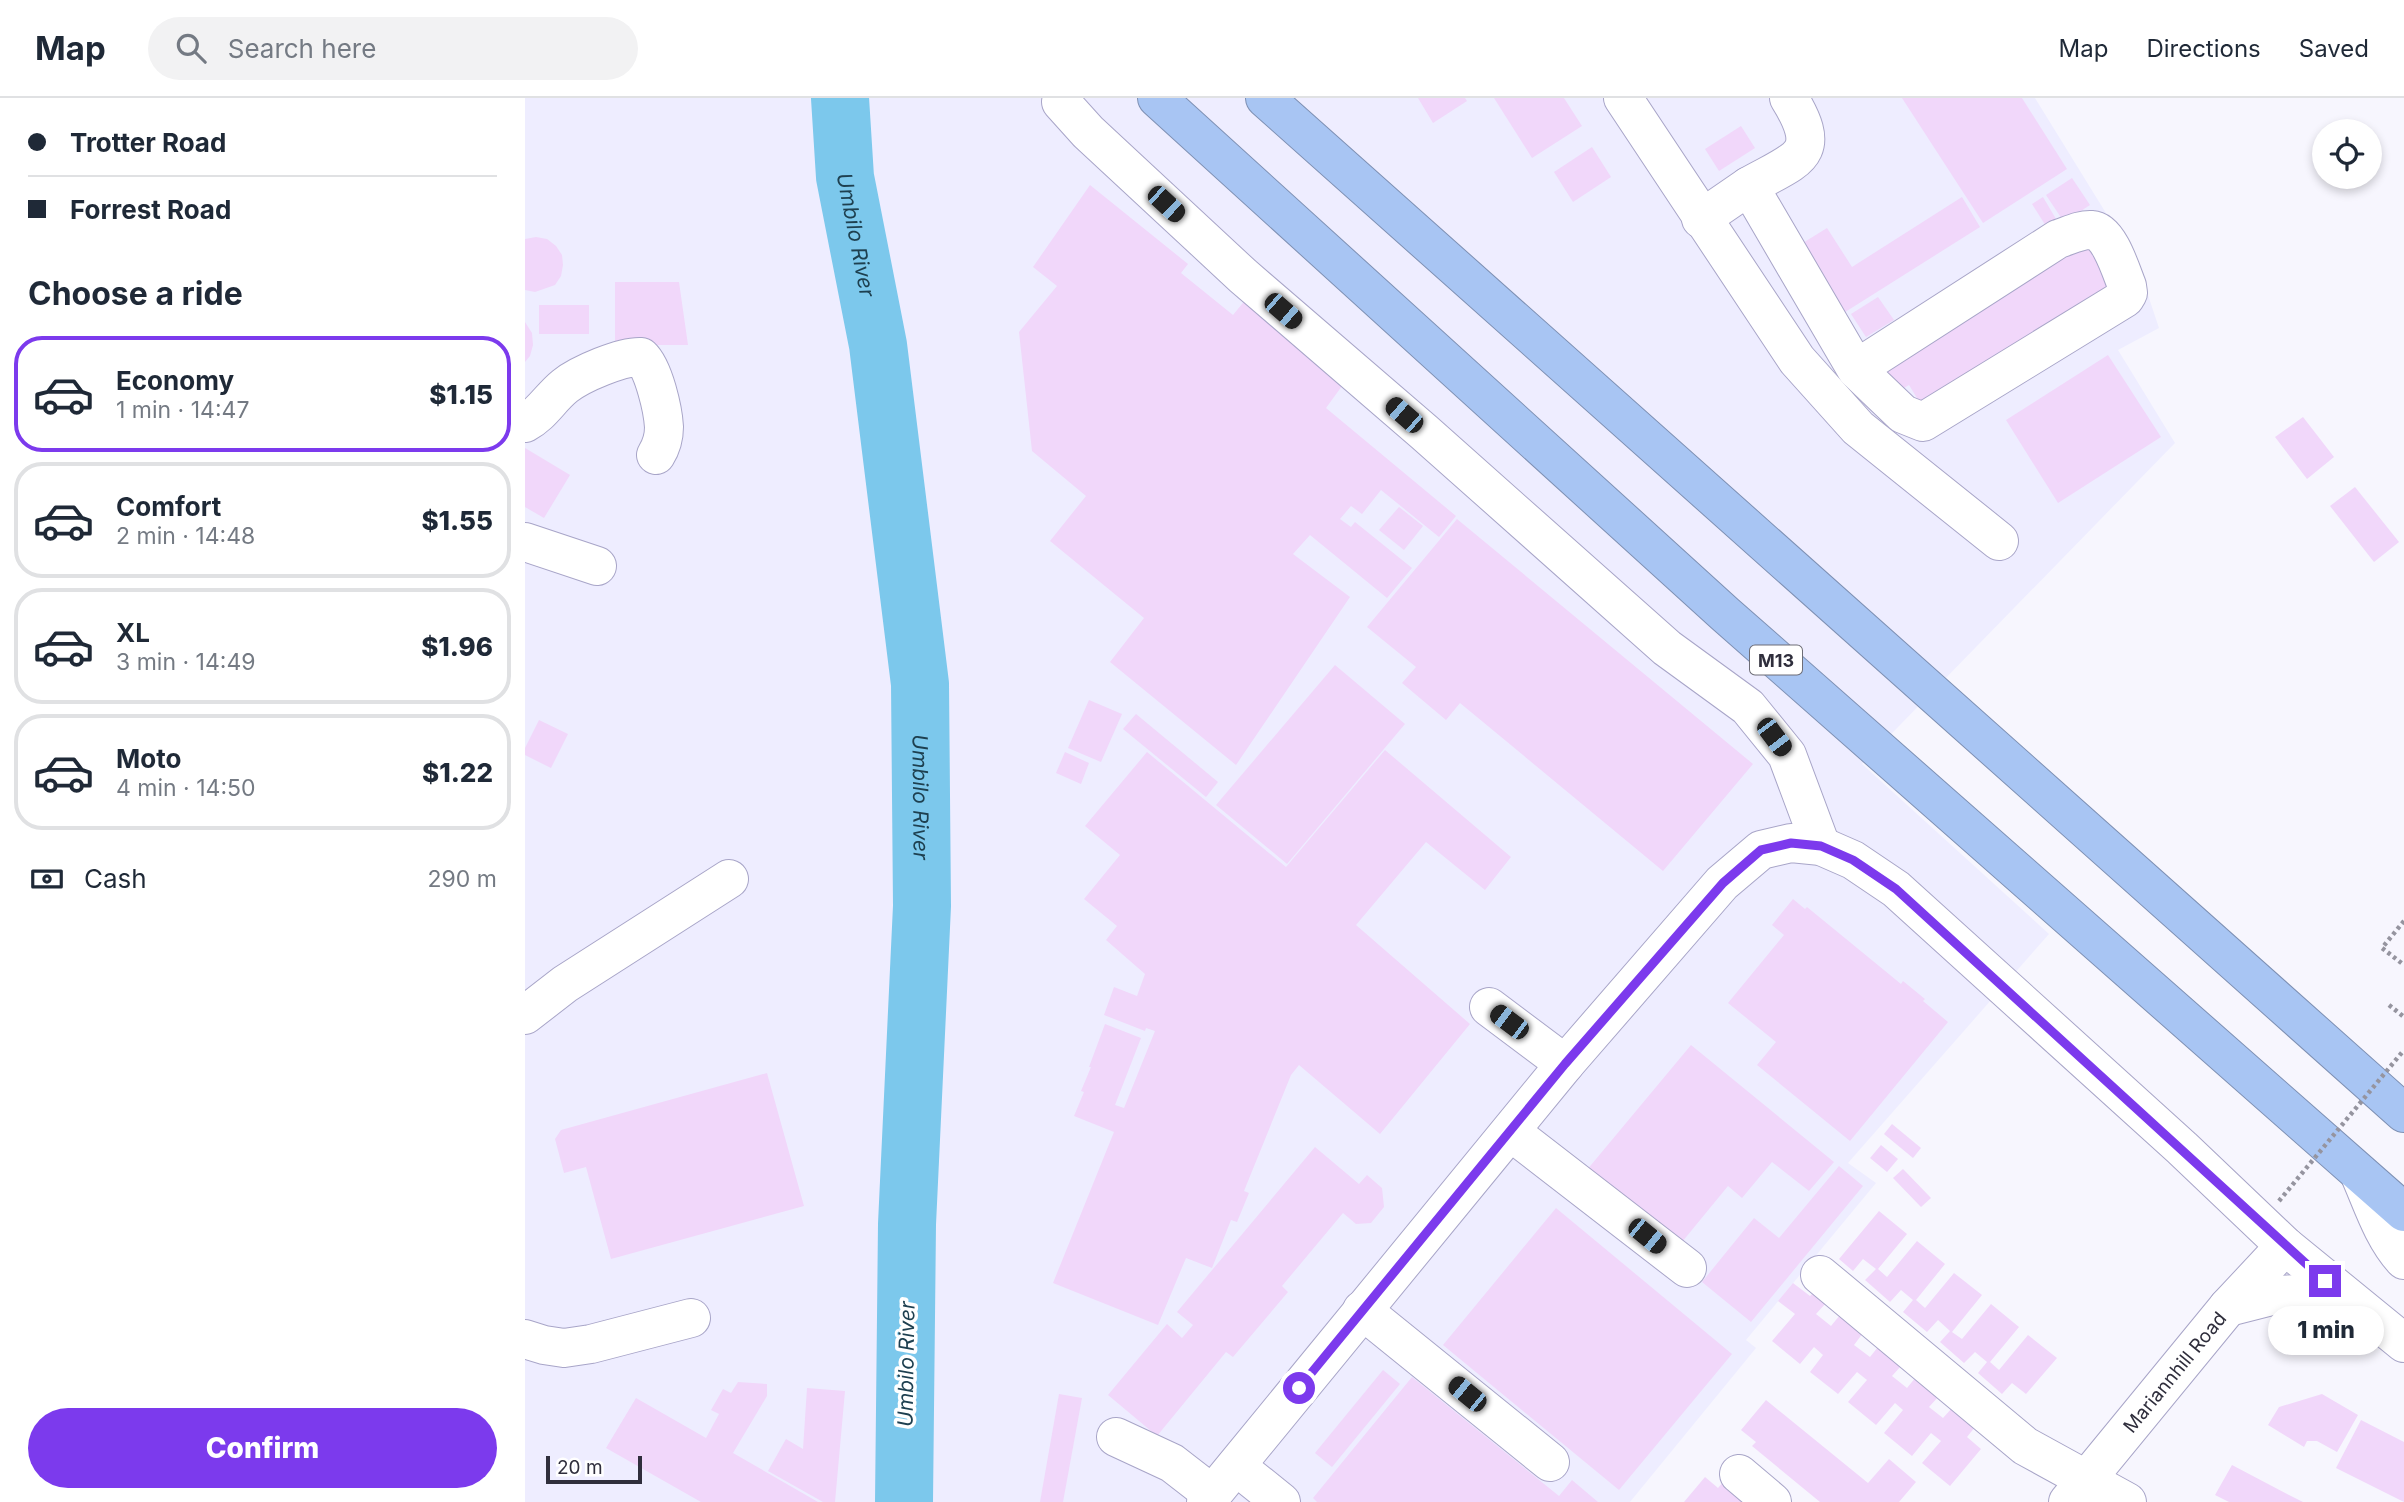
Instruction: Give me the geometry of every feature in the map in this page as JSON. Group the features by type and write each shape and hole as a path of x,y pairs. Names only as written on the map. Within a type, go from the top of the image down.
{"highway":[{"name":"M13","path":"1157,98 1725,614 2404,1212"},
{"path":"1265,98 2404,1113"}],"street":[{"path":"1623,98 1797,360 1858,428 1999,541"},
{"path":"1701,219 1749,186 1801,157 1806,146 1806,137 1799,115 1789,98"},
{"path":"1061,102 1088,132 1243,276 1424,432 1667,648 1748,707 1787,755 1821,846"},
{"path":"1749,186 1856,369 1903,414 1923,422 2125,298 2128,293 2127,286 2112,250 2099,231 2089,229 2058,239 1856,369"},
{"path":"525,423 537,417 563,387 576,378 629,358 641,357 653,377 664,426 661,447 656,455"},
{"path":"525,542 597,566"},
{"path":"1218,1487 1565,1064 1723,883 1761,850 1791,843 1821,846 1853,860 1896,889 2182,1148 2285,1246 2404,1343"},
{"path":"525,1015 565,984 729,879"},
{"path":"1489,1007 1565,1064"},
{"path":"1511,1132 1687,1268"},
{"path":"2359,1173 2386,1235 2404,1260"},
{"name":"Mariannhill Road","path":"2077,1491 2228,1307 2285,1246"},
{"path":"1820,1275 2077,1491 2127,1502"},
{"path":"2228,1307 2275,1295 2303,1294 2358,1305"},
{"path":"1363,1310 1550,1462"},
{"path":"525,1339 564,1348 691,1318"},
{"path":"1116,1437 1218,1487 1281,1502"},
{"path":"1739,1474 1772,1502"}],"path":[{"path":"2404,921 2382,948 2404,965"},
{"path":"2389,1005 2404,1017"},
{"path":"2279,1201 2404,1049"}],"shaded area":[{"path":"525,98 2035,98 2138,265 2159,328 2118,350 2175,443 1862,764 2049,934 1848,1163 1876,1183 1746,1340 1756,1348 1630,1502 525,1502"}],"building":[{"path":"1418,98 1465,98 1467,101 1433,123"},
{"path":"1494,98 1564,98 1582,126 1532,158"},
{"path":"1902,98 2022,98 2067,169 1983,223"},
{"path":"1741,126 1755,148 1719,171 1705,149"},
{"path":"1592,147 1611,177 1573,202 1554,172"},
{"path":"2072,178 2090,205 2064,222 2046,195"},
{"path":"1090,185 1188,264 1181,273 1233,315 1251,293 1350,375 1326,408 1456,516 1439,537 1381,490 1362,514 1351,506 1340,519 1351,527 1355,522 1412,568 1387,598 1310,535 1293,554 1350,597 1236,765 1110,662 1144,618 1050,541 1086,496 1032,451 1019,332 1057,286 1033,267"},
{"path":"1962,197 1980,227 1842,314 1798,246 1827,228 1852,267"},
{"path":"2043,197 2059,224 2049,231 2032,204"},
{"path":"525,239 547,239 556,246 562,255 563,265 561,276 555,285 535,292 525,290"},
{"path":"2087,240 2116,285 1923,408 1909,385 1899,391 1885,369"},
{"path":"615,282 679,282 688,345 615,345"},
{"path":"1878,297 1894,320 1866,337 1851,314"},
{"path":"539,305 589,305 589,334 539,334"},
{"path":"525,322 532,333 533,345 525,362"},
{"path":"2108,355 2161,437 2058,503 2006,420"},
{"path":"2303,417 2334,457 2307,479 2275,437"},
{"path":"525,448 570,475 544,518 525,507"},
{"path":"2355,487 2399,542 2374,562 2330,506"},
{"path":"1399,507 1423,526 1404,550 1379,530"},
{"path":"1457,519 1753,764 1663,871 1460,703 1446,720 1402,683 1416,667 1367,627"},
{"path":"1335,665 1405,724 1287,864 1216,805"},
{"path":"1089,700 1122,714 1101,762 1068,748"},
{"path":"1136,714 1218,782 1206,797 1123,729"},
{"path":"539,720 568,734 551,768 525,755 525,748"},
{"path":"1385,750 1511,857 1485,890 1426,842 1356,925 1470,1024 1380,1134 1299,1065 1291,1075 1244,1191 1249,1193 1237,1222 1231,1220 1212,1268 1186,1258 1158,1325 1053,1283 1114,1132 1074,1116 1105,1024 1141,1038 1115,1105 1124,1108 1155,1031 1146,1028 1145,1031 1104,1015 1114,987 1137,996 1145,974 1106,940 1117,926 1084,899 1120,855 1085,826 1147,752 1286,867"},
{"path":"1065,752 1089,763 1081,784 1056,773"},
{"path":"1793,899 1805,909 1807,907 1901,984 1903,981 1948,1022 1850,1141 1757,1065 1776,1042 1728,1003 1784,935 1772,925"},
{"path":"1691,1045 1834,1162 1809,1191 1772,1162 1742,1198 1728,1186 1673,1253 1581,1177"},
{"path":"767,1073 804,1206 611,1259 586,1167 564,1173 555,1139 561,1130"},
{"path":"1892,1124 1921,1148 1913,1158 1884,1134"},
{"path":"1881,1145 1898,1159 1887,1172 1870,1158"},
{"path":"1315,1147 1359,1184 1367,1175 1382,1188 1384,1207 1371,1223 1356,1224 1343,1213 1282,1286 1288,1292 1233,1357 1226,1352 1157,1436 1108,1395 1167,1324 1182,1338 1193,1325 1177,1312"},
{"path":"1839,1166 1863,1186 1751,1322 1702,1282 1754,1218 1779,1238"},
{"path":"1903,1169 1931,1198 1921,1207 1893,1178"},
{"path":"1556,1208 1732,1354 1619,1490 1443,1345"},
{"path":"1879,1211 1907,1234 1878,1269 1887,1277 1917,1241 1945,1264 1916,1300 1925,1308 1954,1273 1982,1295 1952,1332 1962,1339 1991,1304 2019,1327 1990,1362 1999,1370 2028,1335 2057,1358 2026,1394 2012,1383 2002,1394 1978,1373 1987,1362 1975,1352 1964,1363 1940,1342 1950,1331 1938,1320 1927,1332 1903,1312 1913,1300 1901,1290 1890,1302 1865,1280 1876,1269 1863,1259 1853,1271 1839,1259"},
{"path":"1793,1283 1810,1296 1813,1293 1826,1303 1816,1314 1831,1326 1840,1315 1863,1333 1854,1345 1870,1357 1878,1347 1901,1366 1892,1376 1907,1388 1916,1377 1939,1396 1929,1407 1943,1418 1952,1408 1975,1427 1967,1437 1981,1449 1950,1486 1922,1463 1941,1441 1931,1433 1912,1456 1884,1433 1903,1410 1895,1403 1876,1425 1848,1402 1867,1380 1857,1372 1838,1394 1810,1372 1823,1355 1814,1347 1800,1364 1772,1341 1795,1314 1778,1301"},
{"path":"1383,1370 1400,1384 1332,1467 1315,1453"},
{"path":"1412,1377 1559,1496 1572,1480 1598,1502 1317,1502 1313,1498"},
{"path":"738,1382 767,1384 767,1396 733,1453 818,1502 701,1502 606,1448 636,1398 706,1438 719,1414 711,1410 723,1389 731,1393"},
{"path":"807,1388 845,1391 835,1502 823,1502 768,1471 786,1439 803,1449"},
{"path":"1059,1394 1082,1398 1063,1502 1040,1502"},
{"path":"2322,1394 2358,1415 2337,1452 2317,1441 2307,1441 2304,1447 2268,1425 2279,1407"},
{"path":"1766,1400 1868,1483 1889,1459 1916,1482 1899,1502 1820,1502 1752,1446 1756,1442 1741,1430"},
{"path":"2361,1420 2404,1442 2404,1502 2336,1468"},
{"path":"2232,1465 2303,1502 2229,1502 2215,1495"},
{"path":"1705,1477 1718,1488 1725,1480 1747,1502 1684,1502"}],"waterway":[{"name":"Umbilo River","path":"840,98 845,177 878,345 920,684 922,906 907,1224 904,1502"}],"route":[{"path":"1299,1388 1565,1064 1723,883 1761,850 1791,843 1821,846 1853,860 1896,889 2325,1281"}]}
